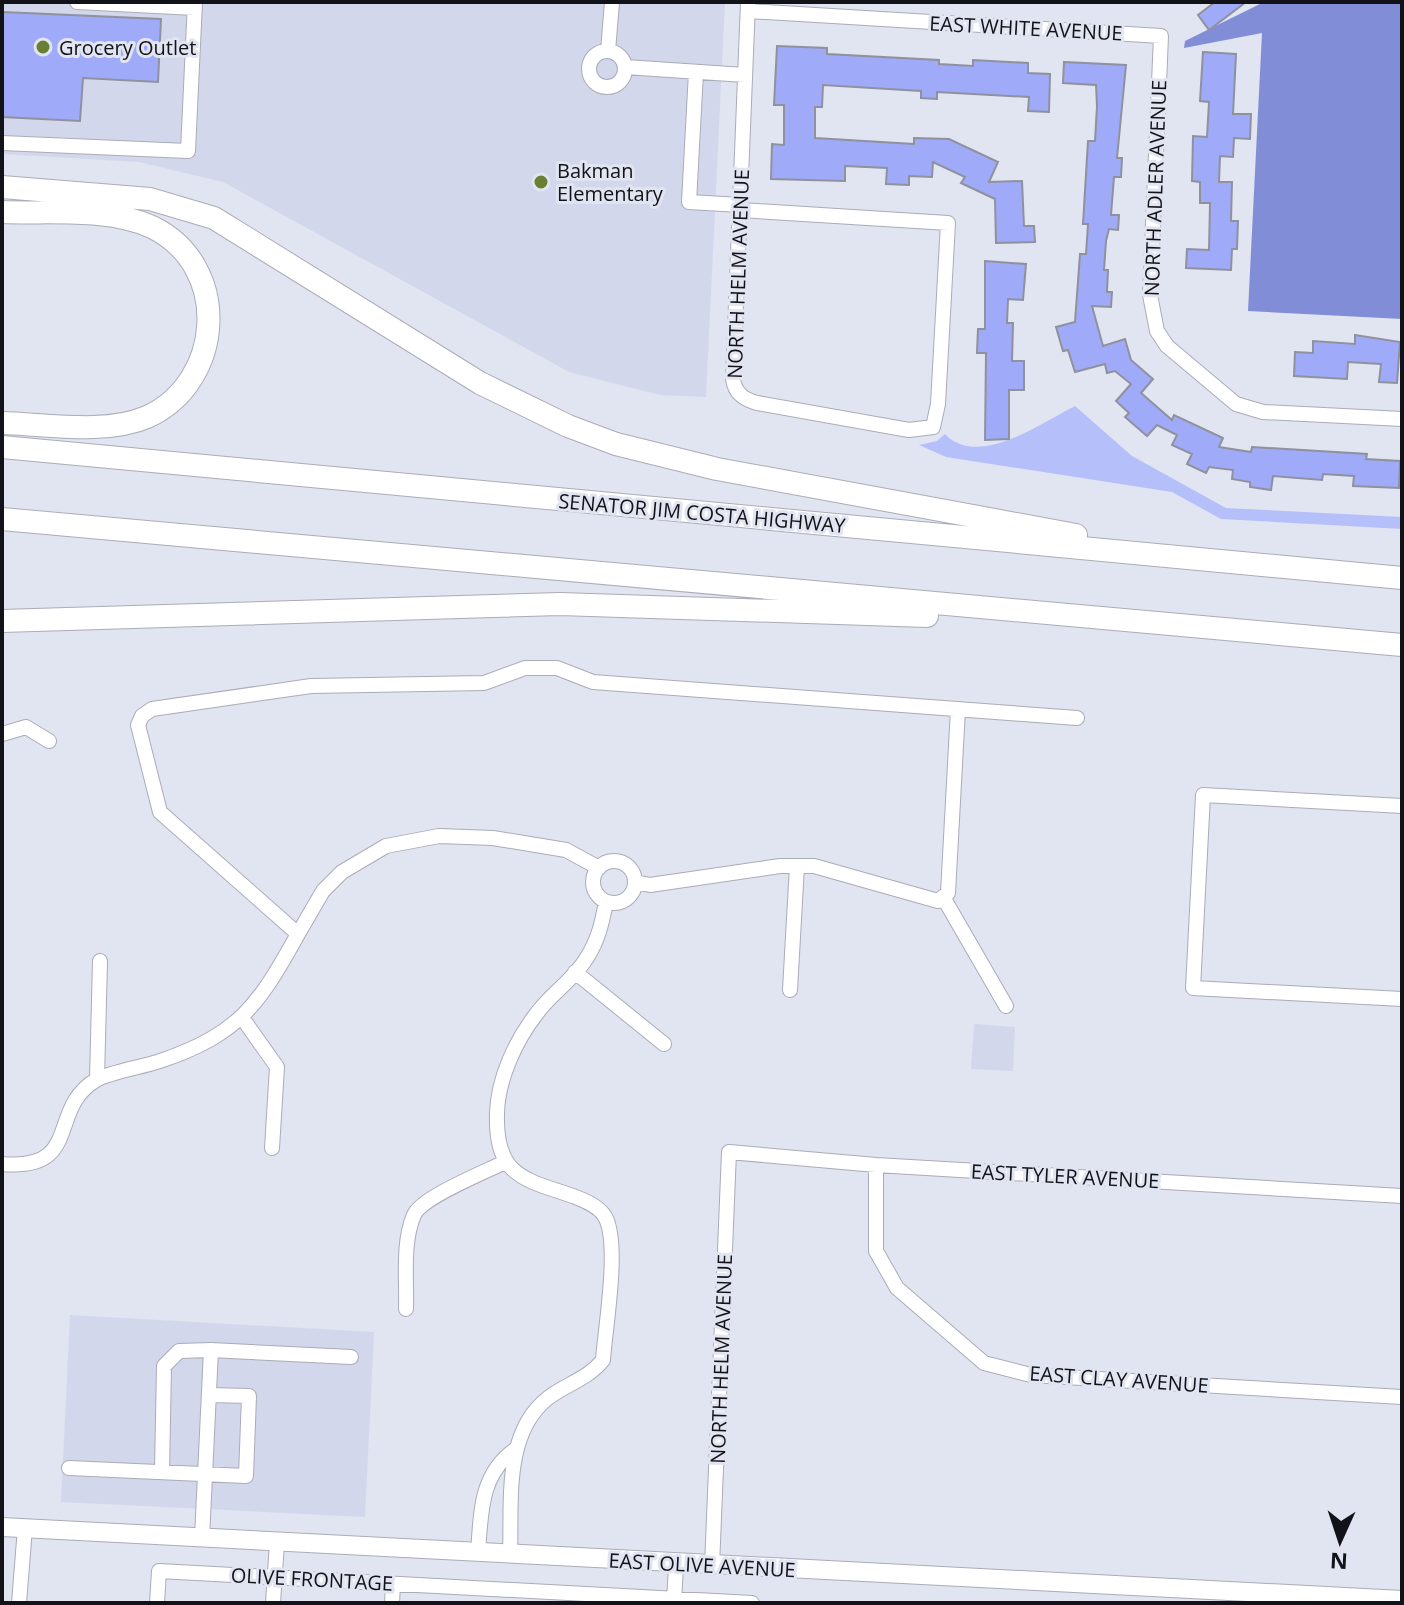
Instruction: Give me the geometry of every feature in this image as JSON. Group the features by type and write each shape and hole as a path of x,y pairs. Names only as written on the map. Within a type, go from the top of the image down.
{"highway":[{"path":"2,187 150,199 214,218 480,383 544,416 616,444 717,469 1219,561"},
{"path":"2,212 114,217 152,227 179,247 197,271 205,290 210,323 196,375 174,400 144,418 103,426 2,423"},
{"name":"SENATOR JIM COSTA HIGHWAY","path":"2,447 1402,578"},
{"path":"2,519 1402,645"},
{"path":"2,621 560,604 1212,627"}],"main road":[{"name":"EAST OLIVE AVENUE","path":"2,1527 1402,1600"}],"street":[{"path":"2,143 188,151 195,5 77,2"},
{"path":"608,51 612,2"},
{"name":"EAST WHITE AVENUE","path":"748,6 1161,36"},
{"name":"NORTH HELM AVENUE","path":"740,207 948,223 938,404 933,427 909,430 757,403 739,395 733,379 748,6"},
{"name":"NORTH ADLER AVENUE","path":"1161,36 1150,295 1157,331 1195,372 1224,397 1249,409 1402,419"},
{"path":"608,51 620,57 625,67 618,84 606,87 595,83 589,73 591,61 599,53 608,51"},
{"path":"625,67 745,75"},
{"path":"696,72 689,202 740,207"},
{"path":"298,934 160,812 138,725 142,716 152,709 311,686 484,683 525,668 557,668 593,682 1077,718"},
{"path":"635,882 650,885 814,866 938,901 948,893 958,709"},
{"path":"2,734 26,727 49,741"},
{"path":"1402,806 1203,795 1193,988 1402,999"},
{"path":"2,1164 27,1166 42,1162 54,1148 81,1094 97,1079 174,1056 243,1019 266,992 323,891 342,872 386,846 439,836 493,838 566,850 599,868 618,862 630,869 635,882 626,900 606,902"},
{"path":"790,990 797,866"},
{"path":"599,868 593,887 606,902"},
{"path":"943,897 1006,1006"},
{"path":"510,1554 516,1449 530,1413 550,1396 593,1372 603,1360 610,1236 604,1215 588,1202 517,1176 505,1162 498,1139 497,1112 509,1060 537,1013 585,961 601,930 606,902"},
{"path":"97,1079 100,961"},
{"path":"575,972 664,1044"},
{"path":"243,1019 277,1067 272,1148"},
{"name":"NORTH HELM AVENUE","path":"712,1566 729,1152"},
{"name":"EAST TYLER AVENUE","path":"729,1152 876,1165 1402,1196"},
{"path":"406,1309 409,1240 414,1213 429,1201 505,1162"},
{"name":"EAST CLAY AVENUE","path":"876,1165 876,1251 897,1288 984,1363 1031,1375 1402,1397"},
{"path":"202,1538 211,1350"},
{"path":"162,1472 164,1366 179,1351 351,1357"},
{"path":"69,1468 246,1476 249,1396 209,1395"},
{"path":"478,1553 487,1482 502,1458 516,1449"},
{"path":"19,1603 25,1528"},
{"path":"273,1603 277,1542"},
{"path":"674,1601 676,1564"},
{"name":"OLIVE FRONTAGE","path":"157,1603 159,1571 393,1584 494,1596 752,1603"},
{"path":"392,1603 393,1584"}],"shaded area":[{"name":"Bakman Elementary","path":"2,2 725,2 706,397 660,395 569,372 223,182 139,162 2,154"},
{"path":"1264,2 1402,2 1402,319 1248,311 1262,33 1184,48 1185,41"},
{"path":"1075,406 1132,456 1226,508 1402,517 1402,529 1221,519 1172,492 946,457 919,445 937,441 945,434 959,444 974,447 992,445 1028,432"},
{"path":"974,1024 1015,1027 1013,1071 971,1069"},
{"path":"70,1315 374,1332 365,1517 61,1502"}],"building":[{"path":"1215,2 1246,2 1209,30 1198,15"},
{"name":"Grocery Outlet","path":"2,12 161,19 158,82 83,78 80,121 2,117"},
{"path":"777,46 827,48 827,54 939,60 939,64 973,66 973,60 1028,63 1028,73 1050,74 1049,112 1028,111 1029,97 937,92 937,99 921,98 921,91 823,85 822,107 815,107 815,138 914,144 914,138 949,139 998,162 989,182 1022,181 1024,226 1034,226 1035,242 996,243 995,199 961,183 965,177 933,162 932,177 909,176 909,185 886,184 887,168 845,166 845,181 771,179 772,144 784,145 784,105 774,105"},
{"path":"1203,52 1236,54 1233,114 1251,114 1250,139 1234,138 1233,157 1220,156 1219,182 1232,182 1231,221 1238,221 1237,249 1232,249 1231,270 1186,268 1187,249 1209,250 1210,203 1200,203 1200,182 1192,181 1193,136 1207,137 1209,102 1200,101"},
{"path":"1064,62 1126,65 1117,158 1122,158 1121,177 1114,177 1111,215 1119,215 1118,230 1109,229 1104,270 1108,270 1107,292 1112,292 1111,307 1092,306 1103,346 1125,339 1131,360 1153,379 1141,393 1172,420 1174,415 1223,438 1219,447 1251,452 1252,447 1367,454 1366,459 1400,461 1399,488 1353,486 1354,476 1323,474 1322,480 1273,476 1271,490 1250,487 1250,482 1232,479 1233,470 1209,467 1206,473 1187,464 1192,454 1172,445 1177,435 1157,425 1147,436 1125,417 1129,413 1116,401 1131,384 1115,371 1107,373 1105,364 1075,372 1068,350 1063,351 1056,327 1075,322 1080,254 1086,254 1088,224 1083,224 1088,141 1095,141 1097,106 1096,85 1063,83"},
{"path":"985,261 1026,264 1023,300 1008,299 1007,323 1013,323 1012,361 1024,361 1024,390 1009,390 1009,439 985,440 986,353 977,353 978,329 985,329"},
{"path":"1355,335 1400,342 1397,383 1379,382 1381,364 1348,362 1347,379 1294,376 1295,352 1313,353 1313,341 1355,344"}],"place":[{"name":"Grocery Outlet","path":"43,47"},
{"name":"Bakman Elementary","path":"541,182"}]}
